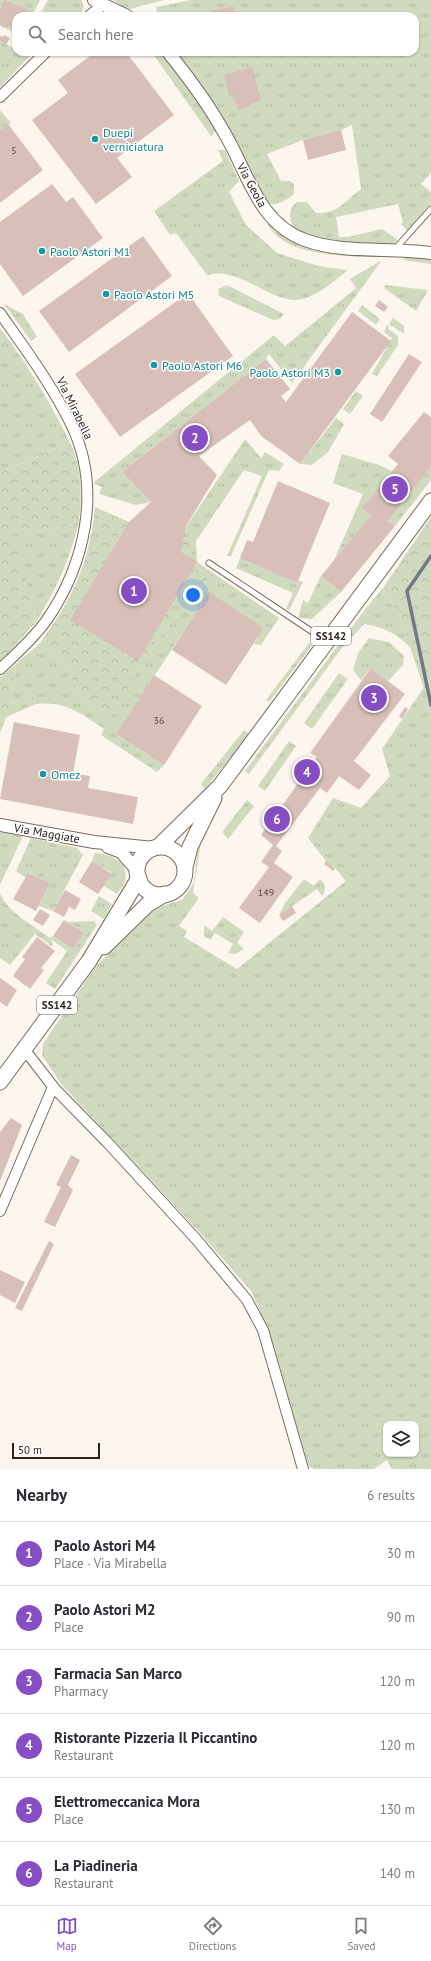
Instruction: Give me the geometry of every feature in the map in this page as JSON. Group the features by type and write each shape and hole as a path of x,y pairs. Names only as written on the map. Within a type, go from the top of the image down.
{"main road":[{"name":"SS142","path":"0,1082 89,961 138,874 142,857 156,848 220,786 431,501"},
{"name":"SS142","path":"89,961 148,904 175,890 180,885 184,878 190,847 220,786"},
{"path":"156,848 168,848 175,852 181,857 185,867"},
{"path":"138,874 147,890 154,894 165,894"}],"street":[{"path":"92,12 99,2 119,12"},
{"path":"0,97 42,56"},
{"name":"Via Geola","path":"171,56 187,75 226,134 255,195 276,223 289,233 318,243 343,247 431,253"},
{"name":"Via Mirabella","path":"0,313 49,383 72,426 81,450 88,500 81,550 74,570 57,604 32,638 0,670"},
{"name":"Via Maggiate","path":"0,825 94,842 156,848"},
{"name":"Via Maggiate","path":"94,842 121,852 138,874"},
{"path":"24,1049 53,1087 196,1240 247,1300 263,1330 303,1469"},
{"path":"0,1211 53,1087"}],"lane":[{"path":"394,250 431,209"},
{"path":"209,563 327,642"}],"green space":[{"path":"0,0 40,0 34,12 12,12 12,31 0,26"},
{"path":"48,0 81,0 84,5 81,12 41,12"},
{"path":"114,0 164,0 126,10"},
{"path":"191,0 431,0 431,173 421,184 431,192 431,203 407,231 401,224 403,222 398,204 336,217 339,237 348,237 382,229 398,240 393,244 325,239 312,236 301,231 293,225 290,215 291,208 297,202 307,202 316,213 324,213 341,206 361,189 352,125 341,130 303,140 267,154 281,181 291,181 294,185 294,194 278,203 270,204 262,199 259,194 233,134 217,107 180,56 419,56 419,12 235,12 234,6 212,10 212,12 157,12 156,7"},
{"path":"0,41 12,47 12,56 30,56 0,87"},
{"path":"154,56 166,56 186,82 216,131 211,136"},
{"path":"0,110 11,123 0,130"},
{"path":"218,150 225,150 239,181 229,192 246,225 277,253 318,266 348,270 320,291 309,297 297,300 272,294 234,276 221,274 207,275 176,233 170,235 154,211 223,161"},
{"path":"267,224 298,243 311,247 362,255 359,257 308,251 285,241 275,234"},
{"path":"406,253 431,258 431,264 403,260"},
{"path":"382,260 292,383 269,354 266,359 122,472 151,502 136,505 99,494 102,487 93,483 274,335 285,346 356,288 350,279"},
{"path":"227,285 284,314 280,319 273,320 219,296 218,289"},
{"path":"385,285 428,290 416,311 384,288"},
{"path":"4,304 23,314 37,337 31,341"},
{"path":"362,305 380,319 376,325 358,311"},
{"path":"393,318 404,326 404,334 389,324"},
{"path":"387,325 389,326 388,329 398,336 398,345 377,376 372,374 392,338 384,332"},
{"path":"0,328 38,384 70,442 0,473"},
{"path":"356,391 363,396 350,414 343,409"},
{"path":"336,418 344,424 328,452 312,465 300,464"},
{"path":"245,439 261,458 265,452 284,464 279,471 269,470 231,556 227,556 262,476 244,470 196,541 179,537"},
{"path":"70,442 79,471 81,500 79,520 77,523 17,538 36,622 0,662 0,473"},
{"path":"342,454 379,465 392,471 363,507 371,515 334,560 363,494 333,483"},
{"path":"431,467 431,480 395,526 388,521"},
{"path":"95,507 129,522 196,541 197,562 213,573 152,646 108,723 82,699 66,667 40,643 62,610 78,580 89,546"},
{"path":"431,517 431,709 401,620 383,588"},
{"path":"79,520 72,547 62,573 36,622 16,538 77,523"},
{"path":"240,558 297,583 298,580 303,582 289,610 286,609 293,593 236,568"},
{"path":"213,573 279,618 261,645 254,644 264,628 209,593 116,734 164,765 157,772 101,735 104,729 72,709 56,704 36,704 32,695 10,705 16,664 40,643 66,667 82,699 108,722 152,646"},
{"path":"321,576 341,592 312,619 298,618 303,600 308,603"},
{"path":"383,588 401,620 411,648 400,638 389,632 378,627 364,624 341,649 249,774 245,771 363,612"},
{"path":"369,638 389,642 404,656 403,665 388,681 371,668 361,680 353,670 358,653"},
{"path":"309,643 313,644 269,702 266,700"},
{"path":"16,664 10,705 32,695 36,704 6,717 0,733 0,678"},
{"path":"339,673 348,679 312,729 304,723"},
{"path":"424,687 431,709 431,1469 392,1469 387,1460 374,1469 313,1469 308,1465 273,1343 252,1292 200,1233 62,1085 42,1055 43,1044 95,967 154,908 182,900 194,883 197,854 201,841 193,893 199,898 179,926 187,931 184,937 237,969 346,881 335,868 326,861 308,838 333,798 361,808 390,776 382,749"},
{"path":"244,730 249,734 205,789 201,784"},
{"path":"289,741 296,746 265,791 258,786"},
{"path":"247,800 254,806 228,839 222,832"},
{"path":"0,832 23,836 0,885"},
{"path":"31,838 77,848 83,855 53,911 39,906 50,883 29,873 26,878 16,871"},
{"path":"95,853 107,855 118,860 125,869 125,881 117,894 104,886 112,873 92,861"},
{"path":"304,879 314,886 320,879 324,883 325,887 325,891 322,896 317,889 279,915 285,903"},
{"path":"0,893 9,906 22,918 50,938 53,936 73,949 84,933 68,922 94,921 97,925 55,989 46,983 67,951 51,939 53,944 51,946 35,934 10,965 0,958"},
{"path":"99,896 112,904 104,919 91,911"},
{"path":"223,917 244,932 237,943 244,949 236,954 228,953 233,944 215,933 210,940 204,936 204,925 212,931"}],"building":[{"path":"4,0 28,9 27,12 12,12 12,27 0,23 0,11"},
{"path":"234,6 235,12 212,12 212,10"},
{"path":"4,35 10,38 6,45 0,41 0,36 3,37"},
{"name":"Duepi verniciatura","path":"90,56 129,56 174,115 117,158 132,177 96,204 32,120 68,93 58,80"},
{"path":"252,67 261,101 250,103 251,106 238,110 233,94 229,95 224,75"},
{"path":"8,124 43,170 0,203 0,130"},
{"path":"341,130 346,150 308,160 303,140"},
{"name":"Paolo Astori M1","path":"52,184 66,202 73,197 103,238 23,296 0,264 0,222"},
{"name":"Paolo Astori M5","path":"143,236 172,276 69,352 39,311"},
{"name":"Paolo Astori M6","path":"188,293 233,356 120,437 75,374"},
{"path":"379,300 388,307 384,312 375,306"},
{"path":"352,312 391,341 300,464 261,436 250,420 199,456 217,475 186,526 181,552 197,562 138,661 70,620 129,522 151,502 122,472 266,359 290,389 281,396 286,402"},
{"path":"409,354 422,362 382,422 370,414"},
{"path":"424,412 431,417 431,467 388,521 395,526 341,592 321,576 371,515 362,508 398,464 388,456"},
{"path":"278,481 330,503 297,583 240,558 247,540 253,542"},
{"path":"209,592 264,628 226,685 172,650"},
{"path":"371,668 405,694 354,761 371,775 359,790 339,776 327,793 320,788 276,846 282,851 274,863 293,877 260,923 239,908 269,867 261,862 273,845 261,835 317,757 310,753"},
{"path":"154,675 202,706 164,765 116,734"},
{"path":"405,707 408,709 402,719 399,716"},
{"name":"Omez","path":"14,722 80,735 73,773 90,776 88,788 138,797 133,824 0,799"},
{"path":"92,861 112,874 98,894 79,882"},
{"path":"326,861 335,868 333,871 324,864"},
{"path":"28,873 50,883 36,911 13,899"},
{"path":"65,890 81,899 75,910 69,907 64,917 53,911"},
{"path":"292,906 296,913 283,921 279,915"},
{"path":"40,909 50,915 43,926 33,920"},
{"path":"64,920 84,933 73,949 53,936"},
{"path":"37,937 55,951 41,968 44,970 30,989 13,976 25,959 22,957"},
{"path":"0,978 17,990 7,1007 0,1002"},
{"path":"11,1118 22,1125 0,1181 0,1132"},
{"path":"71,1155 80,1160 68,1185 73,1190 55,1227 44,1222 61,1187 56,1185"},
{"path":"49,1241 54,1244 22,1311 15,1308"},
{"path":"0,1270 25,1282 15,1303 0,1295"}],"waterway":[{"path":"431,556 407,591 431,705"}],"place":[{"name":"Duepi verniciatura","path":"95,139"},
{"name":"Paolo Astori M1","path":"42,251"},
{"name":"Paolo Astori M5","path":"106,294"},
{"name":"Paolo Astori M6","path":"154,365"},
{"name":"Paolo Astori M3","path":"338,372"},
{"name":"Paolo Astori M2","path":"195,438"},
{"name":"Elettromeccanica Mora","path":"395,489"},
{"name":"Paolo Astori M4","path":"134,591"},
{"name":"Farmacia San Marco","path":"374,698"},
{"name":"Ristorante Pizzeria Il Piccantino","path":"307,772"},
{"name":"Omez","path":"43,774"},
{"name":"La Piadineria","path":"277,819"}]}
